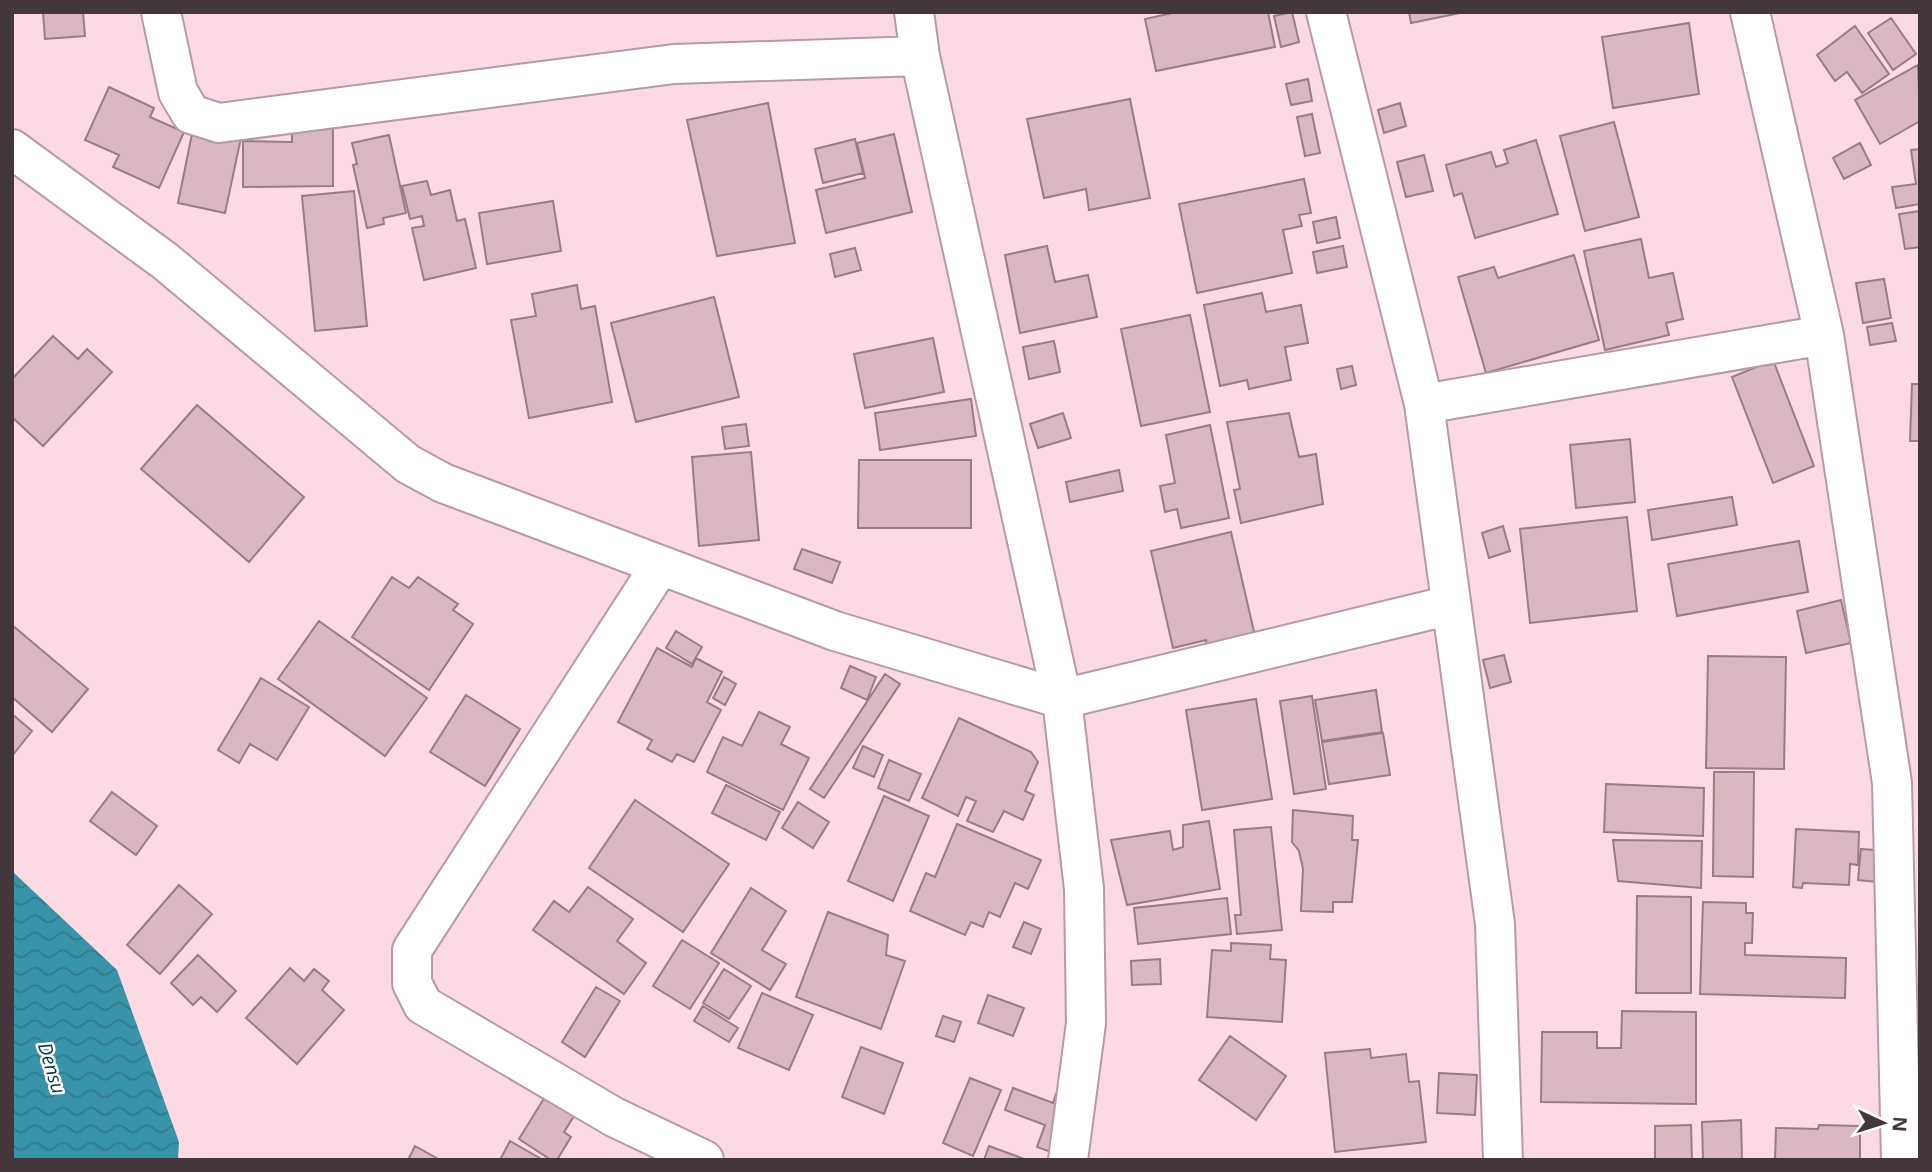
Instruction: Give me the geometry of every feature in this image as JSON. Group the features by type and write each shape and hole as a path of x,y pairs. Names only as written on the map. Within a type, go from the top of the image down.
{"street":[{"path":"161,12 178,92 191,114 219,123 674,64 920,56"},
{"path":"914,12 920,56 1062,698 1084,889 1085,929 1086,1023 1068,1160"},
{"path":"1326,12 1423,404 1495,924 1503,1160"},
{"path":"1750,12 1824,335 1892,783 1901,1160"},
{"path":"12,149 165,261 408,464 443,483 835,631 1062,698 1451,605"},
{"path":"1423,404 1824,335"},
{"path":"660,566 412,950 412,982 423,1004 614,1117 704,1160"}],"water":[{"name":"Densu","path":"12,871 117,970 179,1142 178,1160 12,1160"}],"building":[{"path":"43,12 83,12 85,36 45,39"},
{"path":"1177,12 1268,12 1275,47 1156,71 1145,19"},
{"path":"1292,12 1299,42 1281,47 1274,16"},
{"path":"1409,12 1465,12 1411,23"},
{"path":"1891,18 1916,54 1893,70 1868,33"},
{"path":"1689,23 1699,94 1613,108 1602,37"},
{"path":"1855,26 1889,74 1862,93 1847,72 1835,81 1817,55"},
{"path":"1918,65 1920,121 1880,144 1855,100"},
{"path":"1308,79 1312,101 1291,105 1286,84"},
{"path":"109,87 154,108 150,117 184,132 159,188 113,167 119,155 85,140"},
{"path":"1130,99 1150,198 1089,210 1086,189 1044,198 1027,119"},
{"path":"768,103 795,243 717,256 687,120"},
{"path":"1400,103 1406,126 1384,133 1378,110"},
{"path":"1312,114 1320,153 1305,156 1297,117"},
{"path":"1614,122 1639,217 1585,231 1560,136"},
{"path":"194,124 242,133 225,213 178,203"},
{"path":"333,128 333,186 243,187 243,141 292,142 292,129"},
{"path":"894,134 912,212 826,233 816,190 865,178 857,143"},
{"path":"389,135 406,213 383,218 384,224 367,228 353,165 357,164 352,143"},
{"path":"855,139 863,173 823,183 815,149"},
{"path":"1536,140 1558,214 1475,238 1462,193 1454,196 1446,165 1491,152 1496,167 1508,163 1504,150"},
{"path":"1860,143 1871,165 1844,179 1833,158"},
{"path":"1920,149 1920,204 1896,208 1892,187 1916,184 1911,150"},
{"path":"1424,155 1433,191 1406,197 1397,162"},
{"path":"1304,179 1311,213 1299,215 1302,226 1283,230 1292,273 1197,293 1179,204"},
{"path":"427,181 431,195 450,190 457,221 465,219 476,268 424,280 412,228 424,226 422,216 410,219 402,186"},
{"path":"354,191 367,326 315,331 302,196"},
{"path":"553,201 561,251 487,264 479,213"},
{"path":"1920,211 1920,247 1905,249 1899,214"},
{"path":"1336,217 1340,238 1317,243 1313,222"},
{"path":"1641,239 1649,278 1673,273 1683,319 1666,323 1669,335 1605,350 1584,251"},
{"path":"1047,246 1055,282 1088,275 1097,317 1020,333 1005,255"},
{"path":"1343,246 1347,267 1317,273 1313,252"},
{"path":"855,248 861,270 835,277 830,254"},
{"path":"1574,255 1599,340 1486,373 1458,277 1494,267 1498,278"},
{"path":"1884,279 1891,318 1863,323 1856,283"},
{"path":"577,285 581,309 595,306 612,402 529,418 511,320 536,316 532,294"},
{"path":"1262,293 1266,312 1301,305 1308,343 1285,347 1291,380 1249,389 1247,380 1220,386 1204,305"},
{"path":"714,297 739,397 636,422 611,323"},
{"path":"1190,315 1210,412 1141,426 1121,329"},
{"path":"1892,323 1896,341 1870,345 1867,327"},
{"path":"53,336 78,359 87,349 112,372 43,446 12,417 12,379"},
{"path":"933,338 944,392 865,408 854,354"},
{"path":"1054,341 1060,372 1029,379 1023,347"},
{"path":"1773,360 1814,466 1773,483 1732,377"},
{"path":"1352,366 1356,385 1341,389 1337,369"},
{"path":"1912,384 1920,384 1920,441 1910,441"},
{"path":"971,399 976,436 880,450 875,413"},
{"path":"197,405 304,497 249,562 141,469"},
{"path":"1063,413 1071,438 1038,448 1030,424"},
{"path":"1289,413 1299,457 1316,454 1323,504 1241,523 1234,490 1240,489 1227,422"},
{"path":"746,424 749,446 725,449 722,427"},
{"path":"1210,425 1229,518 1181,528 1177,509 1165,512 1160,486 1175,483 1166,435"},
{"path":"1630,439 1635,502 1576,508 1570,445"},
{"path":"751,452 759,540 699,546 692,457"},
{"path":"859,460 971,460 971,528 858,528"},
{"path":"1119,470 1123,491 1070,502 1066,482"},
{"path":"1732,497 1737,525 1652,540 1648,510"},
{"path":"1627,517 1637,611 1530,623 1520,529"},
{"path":"1503,526 1510,551 1489,558 1482,533"},
{"path":"1231,532 1255,636 1207,647 1206,640 1173,648 1151,551"},
{"path":"1799,541 1808,592 1677,616 1668,564"},
{"path":"802,549 840,562 832,583 794,569"},
{"path":"392,577 409,588 418,577 458,604 453,610 473,624 429,690 352,637"},
{"path":"1841,600 1851,643 1806,653 1797,611"},
{"path":"319,621 427,698 385,756 278,679"},
{"path":"12,625 88,689 52,732 12,697"},
{"path":"676,631 702,647 692,664 666,648"},
{"path":"657,648 692,667 696,658 722,672 707,702 721,710 694,762 677,754 672,762 647,749 652,740 618,722"},
{"path":"1504,655 1511,682 1490,688 1483,660"},
{"path":"1708,656 1786,657 1784,769 1706,768"},
{"path":"850,666 876,677 867,700 841,688"},
{"path":"885,674 900,684 824,798 810,789"},
{"path":"724,677 736,684 725,705 713,698"},
{"path":"261,678 309,707 277,760 250,744 239,763 218,750"},
{"path":"1376,690 1382,732 1322,741 1315,700"},
{"path":"466,695 520,729 485,786 430,752"},
{"path":"1312,696 1326,789 1294,794 1280,701"},
{"path":"1256,699 1272,799 1202,810 1186,710"},
{"path":"759,712 790,727 781,744 809,758 783,810 707,772 723,737 742,746"},
{"path":"12,714 32,731 12,756"},
{"path":"959,718 1031,752 1038,762 1025,791 1034,795 1023,820 1004,811 993,832 967,821 976,801 966,797 958,816 922,798"},
{"path":"1383,733 1390,775 1329,784 1322,742"},
{"path":"863,746 883,755 874,777 853,768"},
{"path":"889,760 921,774 909,801 878,788"},
{"path":"1714,772 1754,772 1753,877 1713,876"},
{"path":"1606,784 1704,788 1703,836 1604,832"},
{"path":"726,785 780,812 766,840 712,813"},
{"path":"112,792 157,826 136,855 90,821"},
{"path":"884,796 929,816 893,901 848,881"},
{"path":"635,800 729,864 683,932 589,868"},
{"path":"798,802 829,822 813,848 782,828"},
{"path":"1293,810 1353,816 1352,840 1358,840 1352,902 1333,902 1333,912 1301,911 1303,869 1299,851 1292,842"},
{"path":"1209,821 1220,889 1127,905 1111,840 1170,831 1173,850 1183,847 1183,825"},
{"path":"957,824 1041,860 1028,889 1015,883 1000,917 989,912 983,927 971,922 965,935 910,911 926,873 935,877"},
{"path":"1271,827 1282,930 1237,934 1235,915 1241,915 1234,830"},
{"path":"1796,829 1859,832 1858,865 1850,864 1849,885 1803,883 1802,888 1793,887"},
{"path":"1613,840 1702,841 1701,888 1618,881"},
{"path":"1861,849 1890,851 1887,883 1858,880"},
{"path":"179,885 212,914 160,974 127,945"},
{"path":"588,887 633,919 617,941 646,963 624,994 533,930 554,901 569,912"},
{"path":"751,888 786,911 762,950 786,964 770,990 711,953"},
{"path":"1637,896 1691,897 1691,993 1636,993"},
{"path":"1227,898 1231,934 1138,944 1134,908"},
{"path":"1703,902 1746,903 1746,913 1753,913 1752,943 1745,943 1745,955 1846,958 1845,998 1700,994"},
{"path":"828,912 888,935 886,955 905,961 881,1029 796,997"},
{"path":"1024,922 1041,929 1031,954 1013,947"},
{"path":"682,940 719,963 690,1009 653,986"},
{"path":"1231,943 1271,945 1270,959 1286,960 1282,1022 1207,1017 1212,950 1231,951"},
{"path":"198,955 236,991 217,1012 201,997 193,1005 171,983"},
{"path":"1160,959 1161,984 1132,985 1131,961"},
{"path":"290,968 304,981 314,969 329,981 322,990 344,1010 297,1064 246,1018"},
{"path":"724,969 751,986 729,1019 703,1003"},
{"path":"596,987 620,1001 585,1057 562,1042"},
{"path":"762,993 813,1015 789,1070 738,1048"},
{"path":"988,995 1024,1008 1013,1036 978,1023"},
{"path":"703,1006 738,1028 729,1042 694,1021"},
{"path":"1622,1011 1696,1012 1696,1104 1541,1102 1542,1032 1597,1032 1597,1048 1621,1048"},
{"path":"943,1016 961,1022 954,1042 936,1036"},
{"path":"1230,1036 1286,1076 1256,1120 1199,1080"},
{"path":"861,1047 903,1063 884,1114 842,1097"},
{"path":"1370,1049 1371,1058 1406,1054 1409,1082 1419,1081 1426,1142 1335,1152 1325,1053"},
{"path":"1439,1073 1477,1075 1475,1115 1437,1113"},
{"path":"970,1078 1001,1090 973,1156 943,1143"},
{"path":"551,1087 581,1105 564,1132 571,1137 557,1160 551,1160 519,1139"},
{"path":"1013,1088 1053,1103 1056,1094 1070,1099 1051,1152 1037,1147 1045,1125 1005,1110"},
{"path":"1741,1120 1742,1160 1703,1160 1702,1122"},
{"path":"1691,1125 1692,1160 1655,1160 1655,1126"},
{"path":"1819,1125 1860,1126 1860,1160 1775,1160 1776,1128 1818,1129"},
{"path":"510,1141 543,1160 500,1160"},
{"path":"415,1146 440,1160 408,1160"},
{"path":"989,1146 1027,1160 984,1160"}]}
